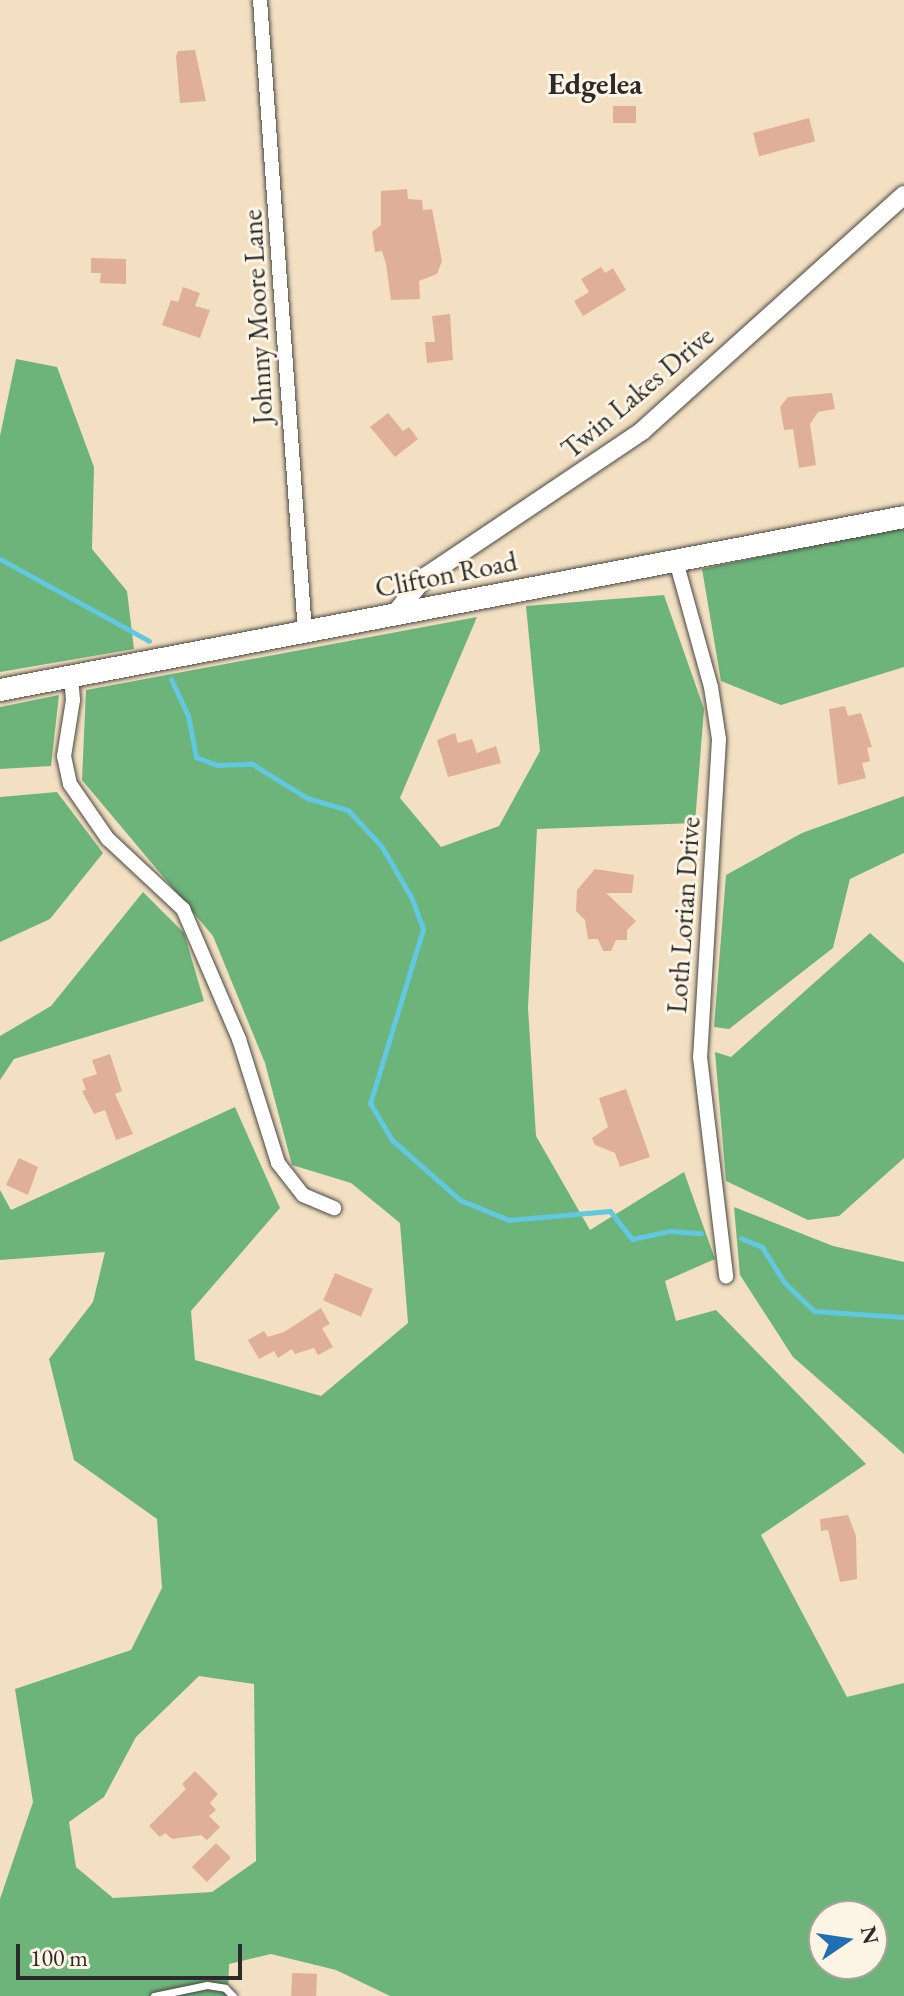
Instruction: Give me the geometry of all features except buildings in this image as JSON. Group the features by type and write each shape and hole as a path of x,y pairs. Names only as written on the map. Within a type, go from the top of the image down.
{"main road":[{"name":"Clifton Road","path":"0,690 904,517"}],"street":[{"name":"Johnny Moore Lane","path":"260,0 305,632"},
{"name":"Twin Lakes Drive","path":"394,615 425,577 642,431 904,195"},
{"name":"Loth Lorian Drive","path":"676,561 711,687 719,739 700,1057 726,1276"},
{"path":"71,677 73,700 64,756 70,784 108,839 183,909 239,1039 278,1163 303,1195 334,1208"}],"lane":[{"path":"154,1996 207,1985 225,1988 233,1996"}],"green space":[{"path":"16,359 57,367 94,467 92,549 127,591 134,649 0,672 0,436"},
{"path":"904,527 904,667 781,705 721,681 702,569"},
{"path":"664,595 704,709 695,823 537,829 528,1008 536,1136 590,1230 684,1172 715,1259 665,1281 676,1321 716,1310 866,1464 761,1535 847,1697 904,1683 904,1996 390,1996 336,1970 271,1954 229,1964 228,1996 0,1996 0,1899 33,1802 15,1689 131,1650 162,1588 157,1519 74,1460 49,1359 93,1302 105,1252 0,1260 0,1190 11,1210 235,1107 280,1208 191,1311 195,1360 321,1396 408,1323 400,1223 351,1183 292,1165 265,1063 213,936 82,780 86,690 477,617 400,798 441,847 499,826 540,751 526,606","holes":["199,1676 254,1684 256,1861 212,1892 113,1898 76,1867 69,1822 104,1797 136,1737"]},
{"path":"59,695 51,766 0,769 0,707"},
{"path":"57,792 103,853 50,919 0,942 0,797"},
{"path":"904,796 904,853 850,879 833,948 729,1029 714,1027 726,875 802,833"},
{"path":"143,892 184,933 204,1001 14,1059 0,1080 0,1036 51,1006"},
{"path":"870,933 904,963 904,1158 839,1216 808,1220 726,1181 715,1052 731,1057"},
{"path":"734,1207 833,1246 904,1262 904,1454 793,1357 740,1275"}],"waterway":[{"path":"0,559 149,641"},
{"path":"171,679 188,715 196,757 217,765 252,764 307,798 348,810 382,847 411,897 423,929 370,1103 392,1140 460,1200 509,1220 610,1211 632,1239 670,1231 701,1233"},
{"path":"741,1238 762,1247 784,1282 814,1311 904,1317"}],"district":[{"name":"Edgelea","path":"595,84"}]}
